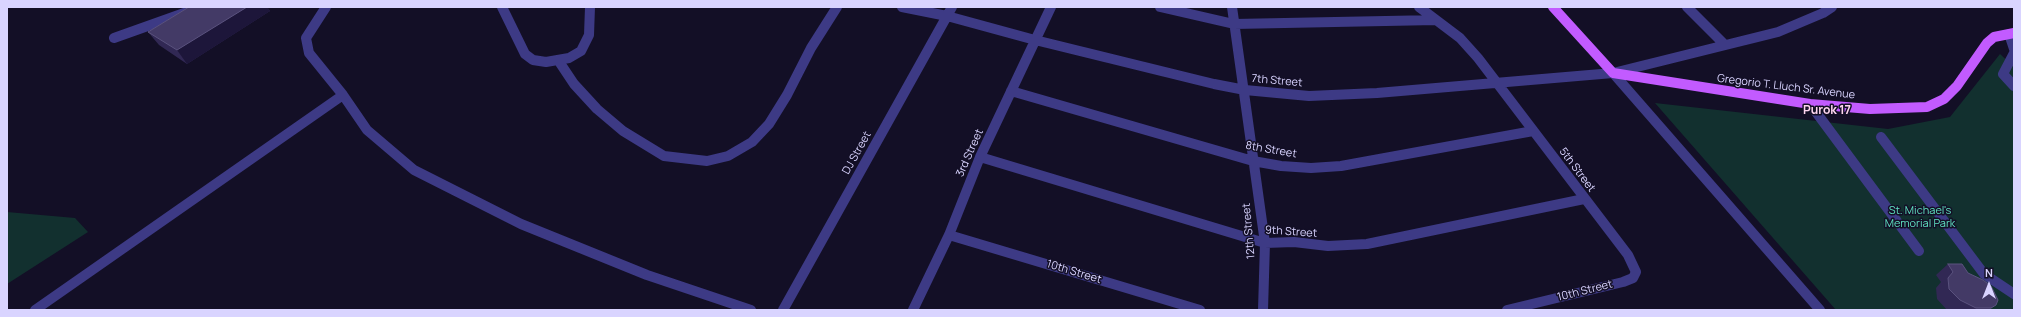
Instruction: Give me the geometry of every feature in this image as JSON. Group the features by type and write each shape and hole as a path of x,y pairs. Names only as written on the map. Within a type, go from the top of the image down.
{"main road":[{"path":"1553,7 1613,73"},
{"name":"Gregorio T. Lluch Sr. Avenue","path":"1613,73 1810,104 1870,109 1927,107 1944,99 1958,86 1987,43 1994,37 2011,34"}],"street":[{"path":"114,38 201,7"},
{"path":"326,7 306,38 309,53 343,95 367,130 414,170 521,224 647,275 752,310"},
{"path":"502,7 525,54 533,60 546,62 569,58 581,51 586,44 589,35 590,7"},
{"path":"558,60 574,84 596,109 623,131 664,156 687,160 707,161 728,156 752,142 769,124 787,95 811,48 837,7"},
{"name":"7th Street","path":"902,7 950,11 1035,40 1214,84 1245,90 1309,96 1613,73 1778,32 1820,10 1832,7"},
{"name":"3rd Street","path":"913,310 949,235 980,157 1051,7"},
{"path":"1160,7 1234,24 1436,20"},
{"name":"12th Street","path":"1232,7 1245,90 1253,161 1265,243 1263,310"},
{"name":"5th Street","path":"1419,7 1460,38 1497,82 1584,199 1628,255 1636,272"},
{"path":"1687,7 1724,45"},
{"name":"DJ Street","path":"783,310 950,11"},
{"path":"2011,34 2014,50"},
{"path":"2014,53 2003,74 2014,86"},
{"path":"1613,73 1820,310"},
{"name":"8th Street","path":"1011,91 1253,161 1281,166 1310,168 1341,166 1533,130"},
{"path":"35,310 343,95"},
{"path":"1810,104 1919,251"},
{"path":"1882,137 1984,274 2014,294"},
{"name":"9th Street","path":"980,157 1265,243 1294,242 1328,246 1367,244 1584,199"},
{"name":"10th Street","path":"949,235 1200,310"},
{"name":"10th Street","path":"1508,310 1623,282 1633,278 1636,272"}],"green space":[{"name":"St. Michael's Memorial Park","path":"2000,54 2014,67 2014,310 1836,310 1655,103 1888,129 1950,117"},
{"path":"7,212 75,218 88,232 7,284"}],"building":[{"path":"189,7 247,7 177,50 148,32"},
{"path":"1948,264 1962,264 1968,273 1983,280 1991,286 1998,300 1996,305 1991,308 1976,308 1960,300 1949,289 1948,278 1953,272"}],"district":[{"name":"Purok 17","path":"1827,111"}]}
